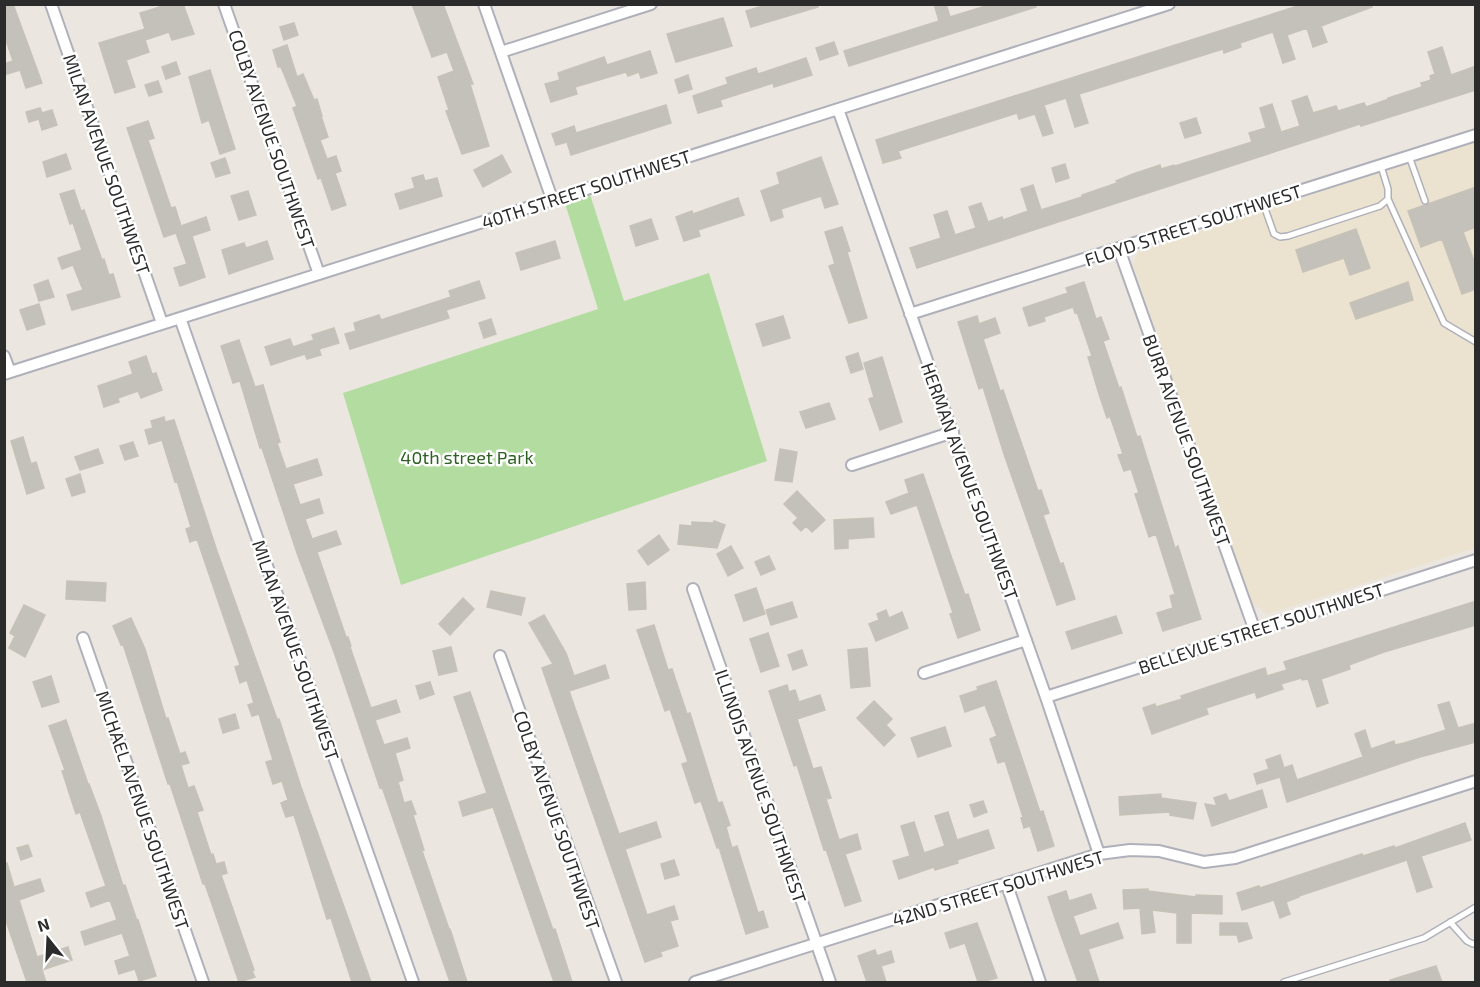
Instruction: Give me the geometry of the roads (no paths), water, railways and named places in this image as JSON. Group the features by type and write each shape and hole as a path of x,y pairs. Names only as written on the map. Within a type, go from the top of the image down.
{"street":[{"name":"MILAN AVENUE SOUTHWEST","path":"51,4 162,323"},
{"name":"COLBY AVENUE SOUTHWEST","path":"224,4 319,274"},
{"path":"484,4 552,199"},
{"path":"501,52 651,4"},
{"name":"40TH STREET SOUTHWEST","path":"7,373 1169,4"},
{"name":"HERMAN AVENUE SOUTHWEST","path":"838,109 1046,697 1099,854"},
{"name":"FLOYD STREET SOUTHWEST","path":"910,314 1476,135"},
{"name":"BURR AVENUE SOUTHWEST","path":"1119,249 1255,631"},
{"name":"MILAN AVENUE SOUTHWEST","path":"180,318 413,982"},
{"path":"4,356 7,373"},
{"path":"852,465 953,432"},
{"name":"BELLEVUE STREET SOUTHWEST","path":"1046,697 1476,560"},
{"name":"ILLINOIS AVENUE SOUTHWEST","path":"693,589 830,982"},
{"name":"MICHAEL AVENUE SOUTHWEST","path":"83,638 203,982"},
{"path":"924,673 1026,640"},
{"name":"COLBY AVENUE SOUTHWEST","path":"500,656 616,982"},
{"name":"42ND STREET SOUTHWEST","path":"695,982 1099,854 1130,850 1159,851 1204,862 1235,858 1476,782"},
{"path":"1006,885 1040,982"}],"lane":[{"path":"1409,156 1425,201"},
{"path":"1381,165 1388,189 1388,199 1444,323 1476,342"},
{"path":"1263,203 1274,234 1280,237 1380,206 1388,199"},
{"path":"1284,982 1424,938 1476,907"},
{"path":"1450,922 1467,941 1476,943"}],"park label":[{"name":"40th street Park","path":"467,457"}]}
